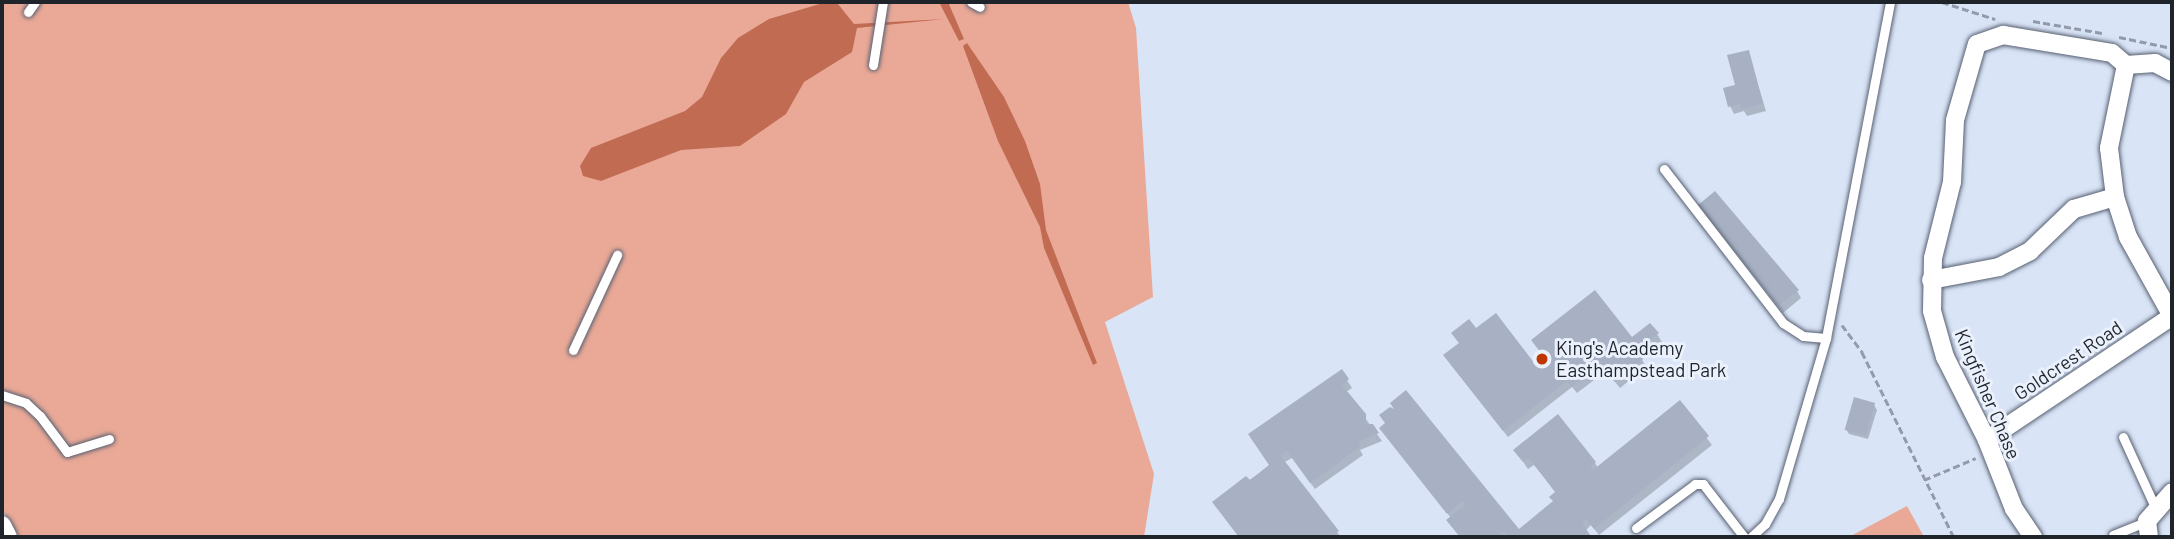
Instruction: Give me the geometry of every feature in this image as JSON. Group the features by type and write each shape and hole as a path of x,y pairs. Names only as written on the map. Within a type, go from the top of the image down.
{"street":[{"name":"Kingfisher Chase","path":"2033,537 2014,509 1989,446 1945,357 1932,311 1931,279 1952,182 1955,120 1977,44 2003,35 2112,53 2126,65 2155,63 2172,72"},
{"path":"2126,65 2109,148 2115,197 2128,237 2172,316"},
{"path":"1931,279 1999,267 2030,251 2074,209 2115,197"},
{"name":"Goldcrest Road","path":"1989,446 2172,316"},
{"path":"2151,522 2172,492"},
{"path":"2,525 8,537"}],"lane":[{"path":"28,12 35,2"},
{"path":"873,65 883,2"},
{"path":"1751,537 1765,524 1779,499 1826,338 1890,2"},
{"path":"1664,169 1783,323 1803,336 1826,338"},
{"path":"573,350 617,255"},
{"path":"2,395 26,403 40,415 67,452 109,439"},
{"path":"2113,535 2151,522 2123,437"},
{"path":"1636,528 1695,484 1703,484 1744,537"}],"path":[{"path":"2129,39 2172,48"},
{"path":"1830,319 1845,326 1862,352 1954,537"},
{"path":"1924,480 1989,446"}],"shaded area":[{"path":"2,2 1128,2 1136,28 1153,297 1105,322 1154,474 1144,537 17,537 2,509"},
{"path":"939,2 948,2 964,39 959,41"},
{"path":"823,3 838,4 854,24 944,19 857,28 852,52 804,82 786,114 740,146 681,150 601,181 583,176 580,166 591,148 685,111 702,97 721,58 738,38 769,19"},
{"path":"967,43 1004,97 1025,141 1040,184 1046,230 1097,363 1093,365 1044,248 1040,227 998,141 963,46"},
{"path":"1907,506 1924,537 1849,537"}],"building":[{"path":"1749,50 1763,103 1741,109 1740,104 1728,107 1723,88 1735,85 1727,55"},
{"path":"1715,191 1799,290 1778,306 1698,205"},
{"path":"1595,290 1632,337 1650,323 1659,333 1637,350 1643,359 1615,382 1600,364 1571,387 1567,381 1503,431 1443,355 1459,343 1451,333 1469,319 1476,328 1496,313 1535,364 1544,357 1531,340"},
{"path":"1342,369 1349,379 1342,385 1366,414 1366,424 1373,424 1379,433 1358,442 1360,447 1310,483 1287,451 1280,455 1339,531 1332,537 1239,537 1212,502 1246,476 1250,480 1269,465 1248,434"},
{"path":"1406,390 1519,529 1553,501 1549,497 1555,492 1529,458 1523,462 1513,450 1558,414 1596,462 1590,467 1593,470 1680,400 1709,436 1594,529 1586,519 1582,522 1591,537 1509,537 1504,531 1497,537 1460,537 1446,520 1466,504 1463,501 1447,514 1379,428 1385,423 1379,415 1390,407 1394,409 1390,403"},
{"path":"1854,397 1875,403 1866,436 1845,430"}],"place":[{"name":"King's Academy Easthampstead Park","path":"1542,359"}]}
